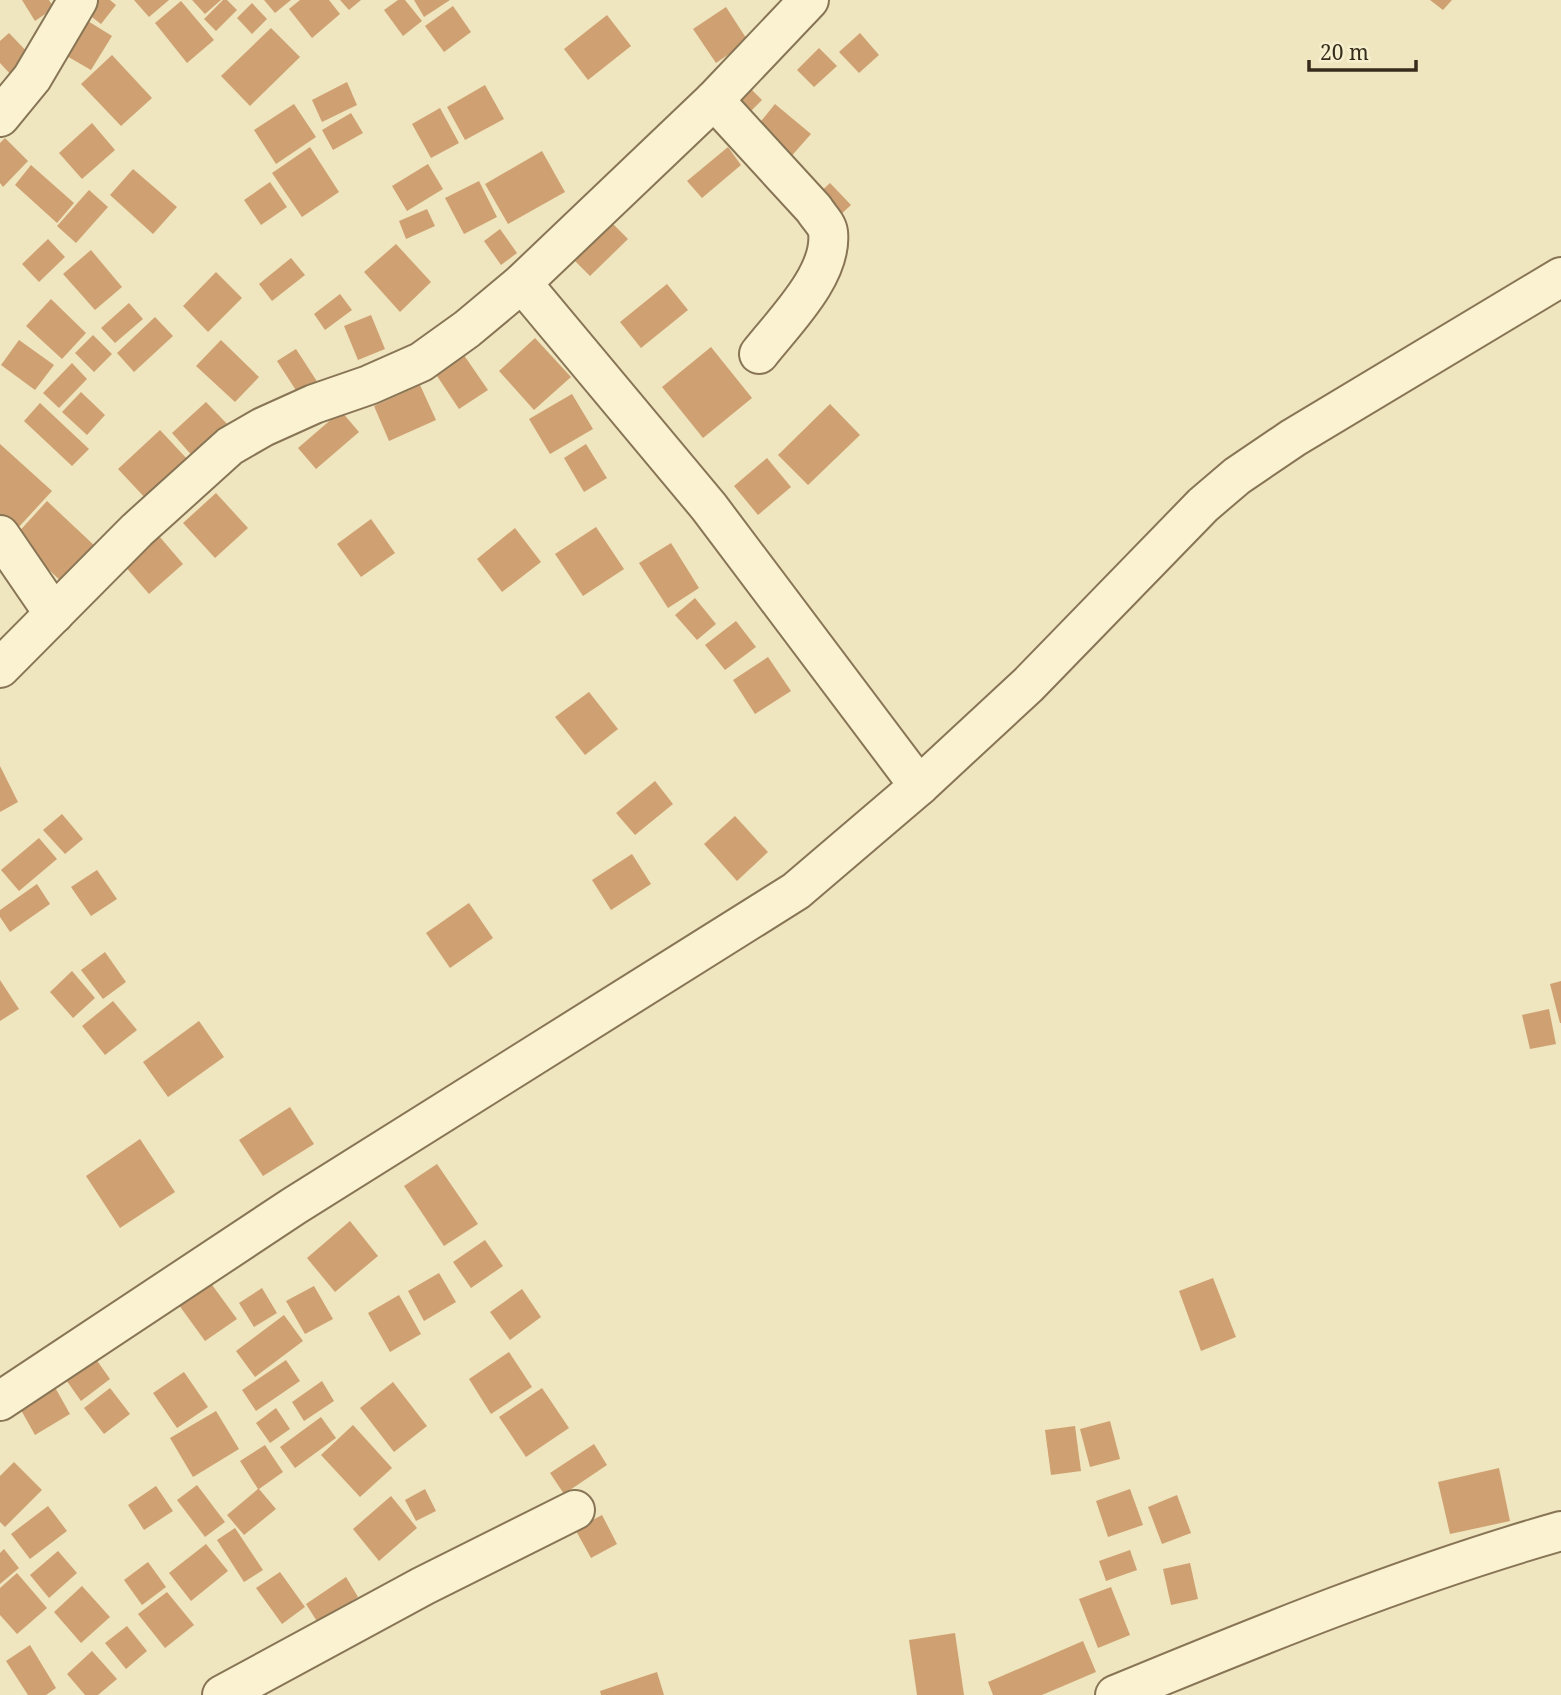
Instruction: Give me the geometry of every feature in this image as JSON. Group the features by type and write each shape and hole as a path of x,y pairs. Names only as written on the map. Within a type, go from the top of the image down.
{"street":[{"path":"0,117 32,78 78,0"},
{"path":"0,668 137,530 230,446 263,427 314,404 369,385 421,362 467,330 522,283 715,100 809,0"},
{"path":"715,100 814,209 828,229 828,250 820,272 759,354"},
{"path":"0,1401 293,1206 796,891 919,786 1028,685 1203,505 1237,476 1293,438 1561,276"},
{"path":"522,283 709,507 919,786"},
{"path":"0,535 54,614"},
{"path":"222,1695 422,1586 575,1510"},
{"path":"1115,1695 1298,1622 1493,1550 1561,1531"}],"building":[{"path":"22,0 49,0 54,8 35,21"},
{"path":"86,0 110,0 116,5 101,24 80,8"},
{"path":"134,0 169,0 149,17"},
{"path":"192,0 221,0 205,14"},
{"path":"223,0 227,0 237,10 216,31 204,19"},
{"path":"264,0 291,0 275,13"},
{"path":"300,0 329,0 340,14 312,38 289,9"},
{"path":"340,0 361,0 349,10"},
{"path":"398,0 405,0 422,21 403,36 384,10"},
{"path":"414,0 450,0 424,17"},
{"path":"1430,0 1452,0 1443,10"},
{"path":"181,1 214,40 187,63 155,23"},
{"path":"252,3 267,19 252,34 237,18"},
{"path":"453,6 471,32 444,52 425,26"},
{"path":"726,7 748,41 716,63 693,29"},
{"path":"75,13 112,36 91,70 53,48"},
{"path":"607,15 631,46 588,80 564,49"},
{"path":"271,28 300,57 250,106 221,76"},
{"path":"9,33 33,58 13,77 0,63 0,41"},
{"path":"860,33 879,55 859,73 839,52"},
{"path":"819,48 837,66 814,87 797,70"},
{"path":"112,55 152,98 121,126 81,84"},
{"path":"742,80 762,100 742,120 721,99"},
{"path":"347,82 357,105 322,122 312,100"},
{"path":"485,85 504,119 465,140 447,107"},
{"path":"294,104 316,137 276,164 254,130"},
{"path":"775,104 811,134 788,160 753,131"},
{"path":"440,108 459,143 431,158 412,124"},
{"path":"351,113 363,133 333,150 322,130"},
{"path":"92,123 115,150 82,179 59,153"},
{"path":"5,138 28,161 3,187 0,183 0,143"},
{"path":"310,147 339,192 302,217 272,173"},
{"path":"728,147 741,165 702,198 687,181"},
{"path":"542,151 565,192 508,224 485,184"},
{"path":"428,164 443,189 407,211 392,186"},
{"path":"31,165 74,203 57,223 15,185"},
{"path":"133,169 177,207 153,234 110,195"},
{"path":"479,181 497,217 464,234 445,198"},
{"path":"270,182 287,207 261,225 244,200"},
{"path":"830,183 851,205 837,218 816,196"},
{"path":"89,190 108,207 76,243 57,226"},
{"path":"427,209 435,226 406,239 399,221"},
{"path":"604,215 628,239 590,276 567,253"},
{"path":"500,229 517,253 501,265 484,241"},
{"path":"48,239 65,257 39,282 22,264"},
{"path":"396,244 431,282 400,312 364,272"},
{"path":"91,250 122,287 95,310 63,274"},
{"path":"291,258 305,275 272,301 259,284"},
{"path":"216,272 242,298 208,332 183,306"},
{"path":"667,284 688,310 641,348 620,322"},
{"path":"340,294 352,310 325,330 314,314"},
{"path":"51,299 86,333 62,359 26,326"},
{"path":"129,303 143,319 115,343 101,328"},
{"path":"371,315 385,349 358,360 344,326"},
{"path":"155,317 173,336 134,372 117,353"},
{"path":"93,335 112,354 94,372 75,353"},
{"path":"535,338 571,377 534,410 499,371"},
{"path":"19,340 54,365 35,390 1,365"},
{"path":"221,340 259,377 235,402 196,366"},
{"path":"711,347 752,398 703,438 662,387"},
{"path":"459,348 488,390 459,409 431,367"},
{"path":"296,349 318,383 299,395 277,361"},
{"path":"72,363 87,379 59,408 43,393"},
{"path":"420,385 436,420 389,441 374,406"},
{"path":"81,392 105,415 87,435 62,412"},
{"path":"572,394 593,429 550,454 529,419"},
{"path":"206,402 230,427 195,459 172,433"},
{"path":"40,403 89,449 72,466 24,421"},
{"path":"830,404 860,435 808,485 778,455"},
{"path":"341,411 359,432 316,469 298,448"},
{"path":"160,430 189,461 148,501 118,469"},
{"path":"0,444 52,491 17,529 0,514"},
{"path":"586,444 607,478 584,492 564,458"},
{"path":"767,458 791,487 758,515 734,486"},
{"path":"216,493 248,528 215,558 183,523"},
{"path":"47,501 97,548 64,584 14,537"},
{"path":"371,519 395,553 361,577 337,544"},
{"path":"596,527 624,569 583,596 555,554"},
{"path":"515,528 541,562 502,592 477,559"},
{"path":"159,536 183,564 149,594 124,565"},
{"path":"671,543 699,588 668,608 639,563"},
{"path":"695,598 716,624 697,640 675,615"},
{"path":"736,621 756,647 725,670 705,645"},
{"path":"768,657 791,691 755,714 733,680"},
{"path":"589,692 618,729 585,755 555,717"},
{"path":"0,766 18,802 0,812"},
{"path":"655,781 673,804 635,835 616,813"},
{"path":"62,814 83,839 65,854 43,830"},
{"path":"735,816 768,852 737,881 704,844"},
{"path":"39,838 57,859 19,891 1,870"},
{"path":"632,854 651,884 611,910 592,880"},
{"path":"97,870 117,899 91,916 71,887"},
{"path":"37,884 50,904 10,932 0,917 0,910"},
{"path":"469,903 493,938 450,968 426,933"},
{"path":"105,952 126,982 103,999 81,970"},
{"path":"72,971 95,998 73,1018 50,992"},
{"path":"0,980 19,1009 0,1021"},
{"path":"1561,981 1561,1023 1560,1023 1550,984"},
{"path":"113,1001 137,1030 105,1055 82,1026"},
{"path":"1549,1009 1556,1044 1530,1049 1522,1015"},
{"path":"199,1021 224,1057 168,1097 143,1062"},
{"path":"290,1107 314,1144 263,1176 239,1140"},
{"path":"140,1139 175,1192 120,1228 86,1176"},
{"path":"437,1164 478,1224 444,1246 404,1186"},
{"path":"350,1221 378,1256 335,1292 307,1258"},
{"path":"485,1240 503,1266 471,1288 453,1262"},
{"path":"439,1273 456,1302 424,1321 408,1291"},
{"path":"207,1278 237,1319 205,1341 176,1301"},
{"path":"1213,1278 1236,1337 1201,1351 1179,1291"},
{"path":"314,1286 333,1319 305,1334 286,1301"},
{"path":"262,1288 277,1313 254,1327 239,1303"},
{"path":"522,1289 541,1317 510,1340 490,1312"},
{"path":"399,1295 421,1334 390,1352 368,1313"},
{"path":"284,1315 303,1341 255,1377 236,1351"},
{"path":"509,1352 532,1387 491,1414 469,1379"},
{"path":"93,1355 110,1379 81,1401 64,1377"},
{"path":"286,1360 300,1381 256,1411 242,1390"},
{"path":"184,1372 208,1407 177,1428 153,1393"},
{"path":"322,1381 334,1401 304,1421 292,1402"},
{"path":"52,1382 70,1414 35,1435 17,1403"},
{"path":"393,1382 427,1426 394,1452 360,1408"},
{"path":"110,1388 130,1414 104,1434 84,1408"},
{"path":"542,1388 569,1428 526,1457 499,1417"},
{"path":"276,1408 290,1429 270,1443 256,1423"},
{"path":"216,1411 239,1449 193,1477 170,1438"},
{"path":"321,1417 336,1438 295,1468 280,1447"},
{"path":"1110,1421 1120,1459 1090,1467 1080,1429"},
{"path":"353,1425 392,1468 360,1497 321,1455"},
{"path":"1075,1426 1081,1471 1051,1475 1045,1430"},
{"path":"594,1444 607,1465 564,1494 550,1473"},
{"path":"265,1445 283,1472 259,1489 276,1509 244,1535 227,1515 258,1489 240,1461"},
{"path":"14,1462 42,1490 5,1527 0,1522 0,1476"},
{"path":"1499,1468 1510,1521 1450,1534 1438,1482"},
{"path":"197,1485 225,1522 205,1537 177,1500"},
{"path":"156,1486 173,1511 144,1530 128,1505"},
{"path":"425,1489 436,1511 416,1521 405,1500"},
{"path":"1130,1489 1143,1525 1108,1537 1096,1501"},
{"path":"1177,1495 1191,1533 1162,1544 1148,1507"},
{"path":"391,1496 417,1528 379,1561 353,1529"},
{"path":"48,1506 67,1531 30,1559 11,1534"},
{"path":"602,1515 617,1544 591,1558 575,1529"},
{"path":"235,1528 263,1570 244,1582 217,1540"},
{"path":"206,1544 228,1571 191,1601 169,1573"},
{"path":"4,1549 19,1568 0,1584 0,1553"},
{"path":"1130,1550 1137,1570 1106,1581 1099,1561"},
{"path":"58,1551 77,1573 49,1598 30,1575"},
{"path":"148,1562 166,1587 142,1605 124,1580"},
{"path":"1190,1563 1198,1599 1171,1605 1163,1569"},
{"path":"280,1572 305,1607 282,1624 256,1588"},
{"path":"17,1573 47,1608 17,1634 0,1615 0,1588"},
{"path":"346,1577 358,1597 318,1623 306,1604"},
{"path":"82,1586 110,1617 81,1643 54,1612"},
{"path":"1111,1587 1130,1635 1098,1648 1079,1599"},
{"path":"167,1592 194,1625 165,1648 138,1614"},
{"path":"127,1626 147,1651 126,1669 105,1643"},
{"path":"955,1633 964,1695 917,1695 909,1640"},
{"path":"1083,1641 1096,1672 1042,1695 993,1695 988,1682"},
{"path":"30,1645 56,1688 46,1695 28,1695 6,1661"},
{"path":"92,1651 117,1679 98,1695 85,1695 67,1674"},
{"path":"657,1672 664,1695 601,1695 600,1691"}]}
